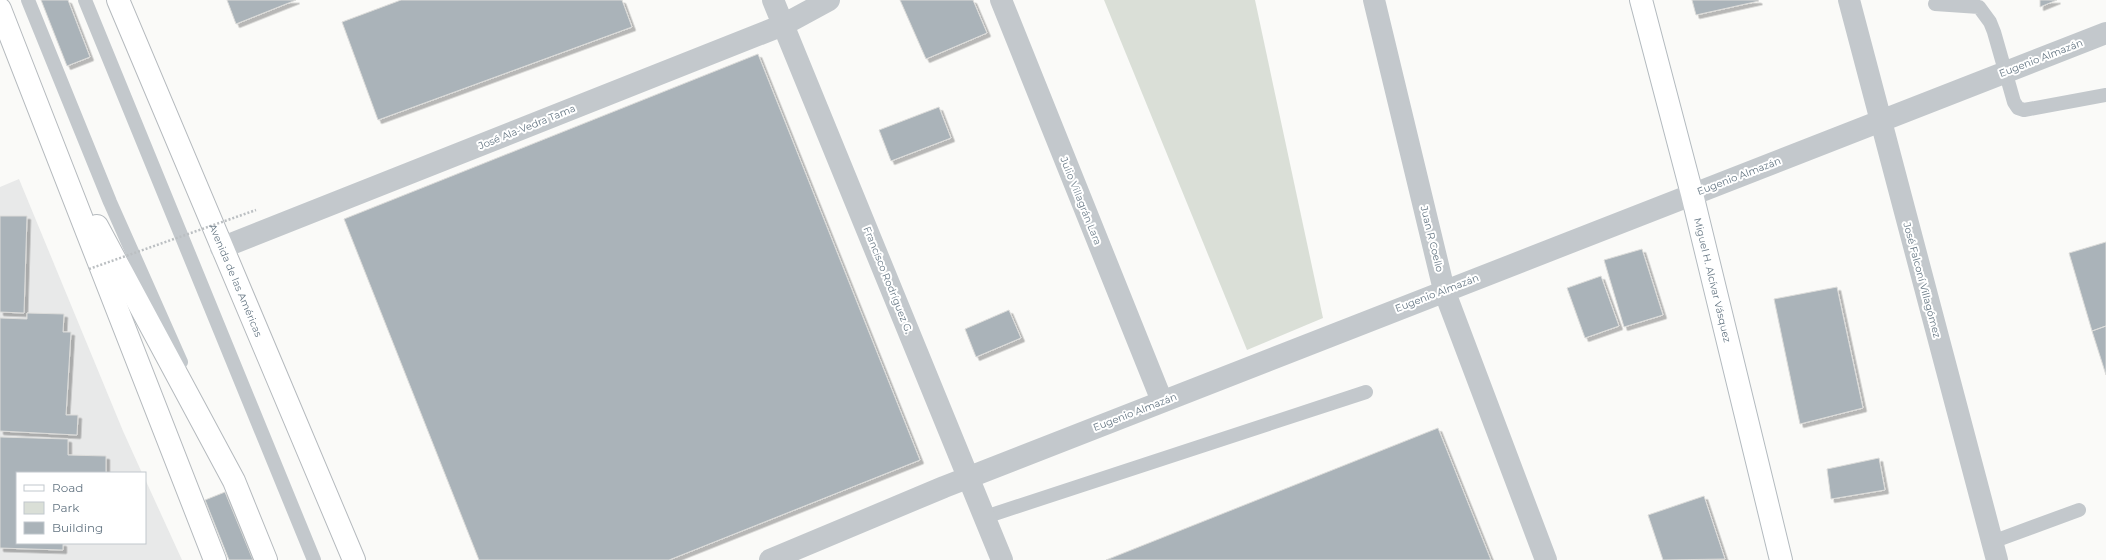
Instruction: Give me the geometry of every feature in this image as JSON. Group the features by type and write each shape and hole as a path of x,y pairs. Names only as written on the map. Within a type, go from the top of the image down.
{"main road":[{"name":"Avenida de las Américas","path":"118,0 221,248 354,560"},
{"name":"Miguel H. Alcívar Vásquez","path":"1641,0 1692,194 1781,560"},
{"path":"0,9 215,560"},
{"path":"50,137 234,481 266,560"}],"street":[{"name":"Francísco Rodríguez G.","path":"773,0 1002,560"},
{"name":"José Ala-Vedra Tama","path":"221,248 783,25 829,0"},
{"name":"Julio Villagrán Lara","path":"1001,0 1162,401"},
{"name":"Juan R Coello","path":"1374,0 1444,290 1546,560"},
{"name":"José Falconí Villagómez","path":"1849,0 1995,551"},
{"name":"Eugenio Almazán","path":"770,560 969,477 1444,290 2106,33"}],"lane":[{"path":"28,0 110,202 234,481"},
{"path":"85,0 314,560"},
{"path":"1935,4 1979,7 1990,22 2014,102 2018,108 2024,110 2106,95"},
{"path":"985,517 1366,392"},
{"path":"1995,551 2079,510"}],"path":[{"path":"89,269 256,210"}],"shaded area":[{"path":"19,179 123,431 142,472 16,472 16,544 146,544 146,481 182,560 0,560 0,187"}],"green space":[{"path":"1104,0 1255,0 1323,318 1247,350"}],"building":[{"path":"41,0 68,0 90,57 67,66"},
{"path":"227,0 296,0 236,24"},
{"path":"401,0 622,0 632,27 378,120 342,22"},
{"path":"900,0 973,0 987,33 926,59"},
{"path":"1692,0 1758,0 1759,1 1696,15"},
{"path":"2040,0 2057,0 2040,7"},
{"path":"758,54 920,460 669,560 479,560 344,219"},
{"path":"939,107 951,138 891,161 879,130"},
{"path":"0,216 27,216 24,313 0,312"},
{"path":"2106,242 2106,326 2092,331 2069,253"},
{"path":"1642,249 1663,315 1624,327 1604,260"},
{"path":"1601,276 1619,326 1585,338 1567,288"},
{"path":"1837,287 1863,408 1800,424 1774,299"},
{"path":"1009,310 1021,338 976,357 965,329"},
{"path":"27,313 64,314 63,332 71,332 66,415 78,415 77,435 0,431 0,318 27,319"},
{"path":"2106,326 2106,375 2092,331"},
{"path":"1438,428 1491,560 1106,560"},
{"path":"0,437 68,439 68,455 106,456 106,472 16,472 16,544 63,544 63,550 0,548"},
{"path":"1879,458 1885,490 1831,499 1827,469"},
{"path":"225,492 253,560 229,560 205,500"},
{"path":"1704,496 1725,559 1663,560 1648,515"}]}
